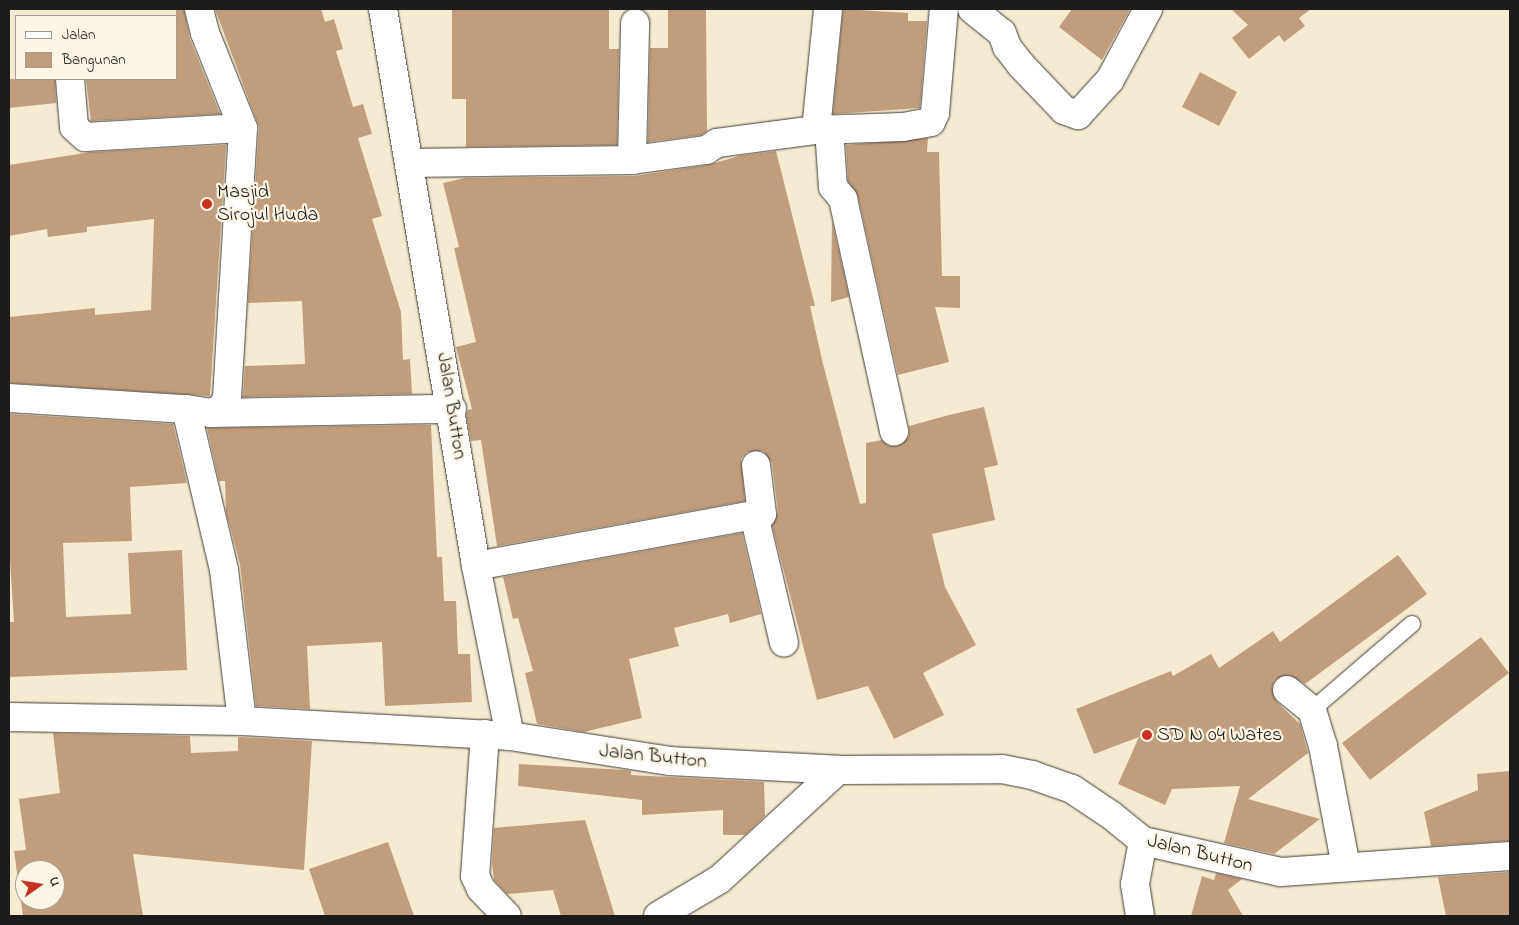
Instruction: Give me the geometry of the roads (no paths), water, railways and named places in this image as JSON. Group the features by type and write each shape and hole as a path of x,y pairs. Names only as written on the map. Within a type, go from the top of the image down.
{"street":[{"path":"198,411 222,408 227,398 243,128 205,33 199,9"},
{"name":"Jalan Button","path":"383,9 452,409 476,566 498,735 670,761 838,770 1002,769 1032,774 1072,789 1111,815 1143,841 1281,872 1510,856"},
{"path":"828,9 823,129 833,187 843,199 894,430"},
{"path":"410,163 632,160 706,150 717,142 823,129 902,127 931,122 935,113 944,9"},
{"path":"972,9 1002,33 1007,47 1021,65 1064,110 1078,115 1110,80 1148,9"},
{"path":"632,160 635,23"},
{"path":"70,80 74,127 85,137 243,128"},
{"path":"9,398 198,411 452,409"},
{"path":"198,411 224,570 242,722"},
{"path":"476,566 762,514 756,465"},
{"path":"754,515 784,643"},
{"path":"1288,690 1312,710 1323,746 1346,867"},
{"path":"9,716 242,722 498,735 475,876 481,889 507,916"},
{"path":"658,916 720,879 838,770"},
{"path":"1140,916 1135,884 1143,841"}],"lane":[{"path":"1312,710 1412,624"}],"place":[{"name":"Masjid Sirojul Huda","path":"207,204"},
{"name":"SD N 04 Wates","path":"1147,735"}]}
